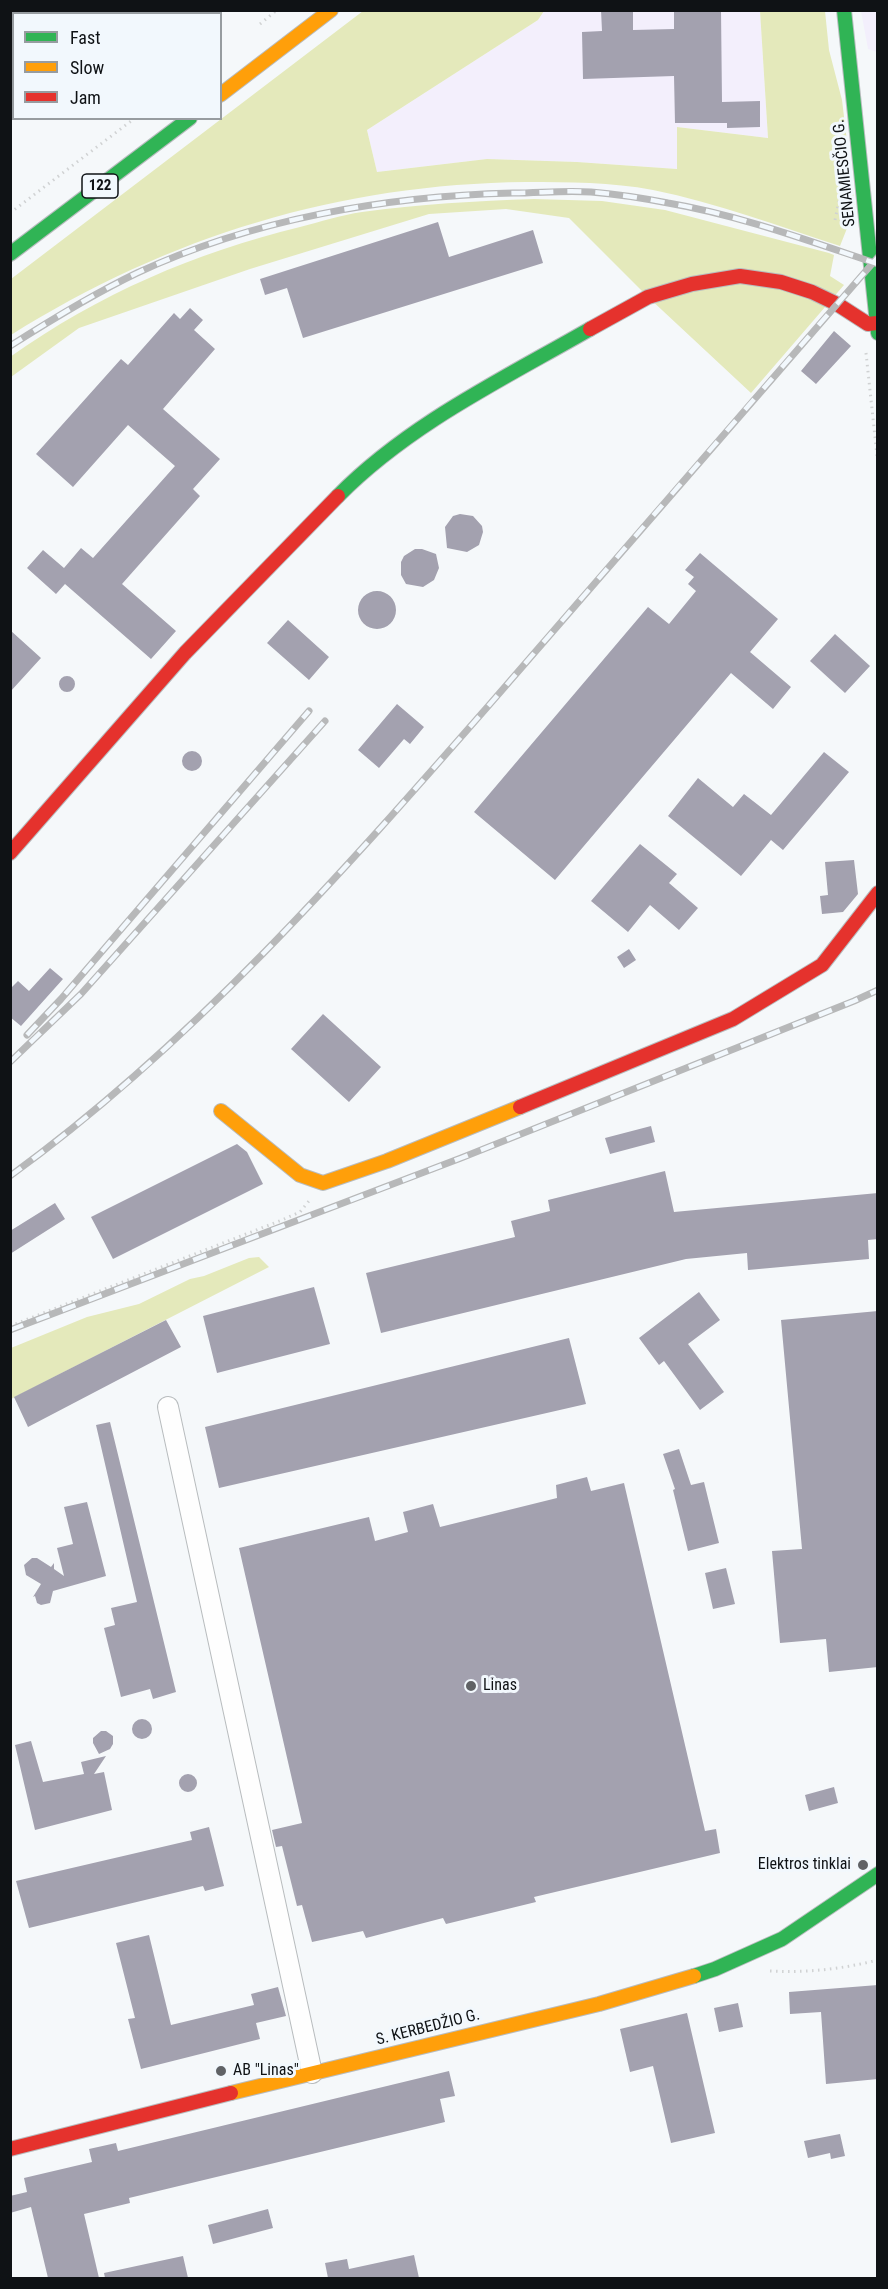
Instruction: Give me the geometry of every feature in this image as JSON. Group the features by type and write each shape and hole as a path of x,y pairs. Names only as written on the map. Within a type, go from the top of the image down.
{"street":[{"path":"222,93 331,10"},
{"name":"SENAMIESČIO G.","path":"844,10 877,328"},
{"name":"122","path":"10,254 187,120"},
{"path":"10,854 190,647 354,480 430,421 617,313 648,297 692,284 740,276 781,282 812,292 877,328"},
{"path":"221,1111 300,1175 323,1183 387,1161 733,1020 822,965 878,893"},
{"path":"168,1407 312,2073"},
{"name":"S. KERBEDŽIO G.","path":"10,2149 599,2004 680,1981 716,1969 782,1940 878,1874"},
{"name":"S. KERBEDŽIO G.","path":"838,1902 864,1895 878,1888"}],"path":[{"path":"260,24 277,10"},
{"path":"10,213 132,120"},
{"path":"866,351 878,465"},
{"path":"10,1326 300,1212 323,1183"},
{"path":"766,1971 799,1972 849,1967 878,1960"}],"shaded area":[{"path":"544,11 760,11 768,138 677,127 678,169 487,159 377,172 367,130 538,20"},
{"path":"861,11 877,11 877,52 868,49"}],"green space":[{"path":"363,11 544,11 538,20 367,130 377,172 487,159 677,169 677,127 768,138 760,11 825,11 829,50 842,100 855,208 840,246 724,208 637,187 526,182 457,185 389,193 323,205 258,222 194,244 132,270 71,300 11,335 11,279"},
{"path":"534,199 602,201 665,210 829,253 834,255 830,276 844,285 751,393 648,297 569,218 506,209 429,214 250,269 79,328 11,377 10,357 44,334 113,295 222,249 362,212 448,203"},
{"path":"259,1257 269,1267 11,1399 11,1348 87,1317 139,1304 190,1279 204,1276 249,1258"}],"building":[{"path":"601,10 633,10 633,30 674,29 674,10 721,10 722,102 760,101 760,127 727,128 727,123 675,123 674,76 583,79 582,32 602,31"},
{"path":"438,222 449,257 533,230 543,263 303,338 287,288 265,295 260,279"},
{"path":"190,308 203,320 194,330 215,349 163,409 220,459 193,489 200,496 122,584 176,631 151,659 65,584 56,594 27,568 43,550 64,568 81,548 93,558 175,466 128,425 73,487 36,454 121,359 128,365 174,313 180,319"},
{"path":"834,331 851,346 816,384 801,371"},
{"path":"460,514 473,516 482,526 483,532 479,545 467,552 447,548 445,527 453,516"},
{"path":"415,549 436,554 439,568 434,580 423,587 406,584 401,575 401,562 404,556"},
{"path":"700,553 778,619 750,652 791,687 773,709 731,673 555,880 474,812 648,607 669,624 696,591 688,584 694,577 685,570"},
{"path":"377,591 391,596 396,610 391,624 377,629 363,624 358,610 363,596"},
{"path":"288,620 329,657 309,680 267,643"},
{"path":"10,630 41,658 10,692"},
{"path":"835,634 870,666 845,693 810,661"},
{"path":"67,676 73,678 75,684 73,690 67,692 61,690 59,684 61,678"},
{"path":"397,704 424,727 410,744 404,739 379,768 358,750"},
{"path":"188,751 196,751 202,757 202,765 196,771 188,771 182,765 182,757"},
{"path":"824,752 849,772 783,850 771,840 741,876 668,816 698,778 733,807 744,794 771,815"},
{"path":"640,844 677,874 669,883 698,908 679,930 650,905 628,932 591,901"},
{"path":"854,860 858,894 843,912 822,914 820,896 828,895 825,862"},
{"path":"629,949 636,960 624,968 617,957"},
{"path":"50,968 63,979 21,1026 10,1017 10,989 18,981 29,991"},
{"path":"323,1014 381,1067 349,1102 291,1049"},
{"path":"651,1126 655,1142 610,1154 605,1138"},
{"path":"237,1144 247,1152 263,1184 113,1259 91,1217"},
{"path":"665,1171 674,1212 878,1193 878,1239 868,1240 869,1259 748,1270 747,1253 686,1259 381,1333 366,1273 515,1237 511,1221 550,1211 548,1200"},
{"path":"55,1203 65,1219 10,1254 10,1231"},
{"path":"314,1287 330,1344 217,1373 203,1316"},
{"path":"699,1292 720,1320 688,1344 724,1392 700,1410 664,1361 659,1365 639,1338"},
{"path":"878,1311 878,1667 829,1672 826,1639 780,1643 772,1551 802,1549 781,1320"},
{"path":"166,1320 181,1347 28,1427 14,1397"},
{"path":"569,1338 586,1404 219,1488 205,1427"},
{"path":"110,1422 176,1692 153,1699 150,1689 121,1697 104,1628 115,1625 111,1608 137,1602 96,1425"},
{"path":"679,1449 691,1485 704,1482 719,1543 688,1551 673,1490 675,1489 663,1454"},
{"name":"Linas","path":"587,1477 591,1491 624,1483 705,1831 716,1829 720,1853 534,1897 536,1902 446,1924 443,1918 366,1938 363,1931 312,1942 302,1905 297,1906 282,1846 276,1847 272,1830 302,1823 239,1548 369,1517 375,1541 408,1532 403,1512 433,1504 440,1527 557,1498 556,1485"},
{"path":"87,1502 106,1576 53,1591 50,1603 41,1605 37,1603 35,1596 33,1597 41,1584 26,1575 24,1565 32,1558 37,1558 51,1567 54,1563 54,1569 64,1576 57,1548 73,1544 64,1507"},
{"path":"726,1568 735,1604 713,1609 705,1573"},
{"path":"142,1719 149,1722 152,1729 149,1736 142,1739 135,1736 132,1729 135,1722"},
{"path":"101,1731 106,1731 113,1736 113,1744 110,1749 99,1754 93,1738"},
{"path":"31,1741 43,1782 84,1774 81,1762 106,1756 94,1774 104,1772 112,1810 35,1830 15,1745"},
{"path":"184,1774 192,1774 197,1779 195,1790 184,1792 179,1787 179,1779"},
{"path":"834,1787 838,1803 809,1811 805,1795"},
{"path":"209,1827 224,1886 205,1891 203,1886 29,1928 16,1881 192,1840 190,1832"},
{"path":"149,1935 171,2025 254,2005 251,1994 278,1987 286,2016 256,2023 260,2039 141,2069 128,2019 135,2018 116,1943"},
{"path":"878,1985 878,2079 826,2084 821,2012 790,2014 789,1992"},
{"path":"738,2003 743,2027 719,2032 714,2008"},
{"path":"687,2013 715,2133 671,2143 653,2066 630,2072 620,2029"},
{"path":"449,2071 455,2096 440,2099 445,2122 129,2198 130,2203 84,2214 99,2278 48,2278 31,2207 10,2213 10,2196 27,2192 24,2178 92,2162 89,2149 116,2143 118,2151"},
{"path":"840,2134 845,2156 831,2159 830,2153 808,2158 804,2141"},
{"path":"268,2209 273,2228 213,2244 208,2225"},
{"path":"414,2255 419,2278 328,2278 325,2263 347,2259 349,2269"},
{"path":"183,2256 188,2278 105,2278 104,2273"}],"railway":[{"path":"10,346 104,290 181,254 273,225 369,205 417,199 562,191 629,196 721,214 878,264"},
{"path":"10,1176 141,1070 203,1013 321,893 490,704 878,257"},
{"path":"27,1035 61,999 309,711"},
{"path":"10,1062 81,994 325,721"},
{"path":"10,1330 461,1158 878,990"}],"traffic: fast":[{"path":"844,10 878,333"},
{"path":"10,254 187,120"},
{"path":"338,496 366,470 426,425 458,404 590,329"},
{"path":"694,1976 782,1939 878,1874"}],"traffic: slow":[{"path":"222,93 331,10"},
{"path":"221,1111 300,1175 323,1183 387,1161 520,1107"},
{"path":"231,2093 599,2004 694,1976"}],"traffic: jam":[{"path":"590,329 648,297 692,284 740,276 781,282 812,292 837,304 868,324 877,323"},
{"path":"10,853 185,653 338,496"},
{"path":"520,1107 733,1019 822,965 878,893"},
{"path":"10,2149 231,2093"}],"place":[{"name":"Linas","path":"471,1686"},
{"name":"Elektros tinklai","path":"863,1865"},
{"name":"AB \"Linas\"","path":"221,2071"}]}
